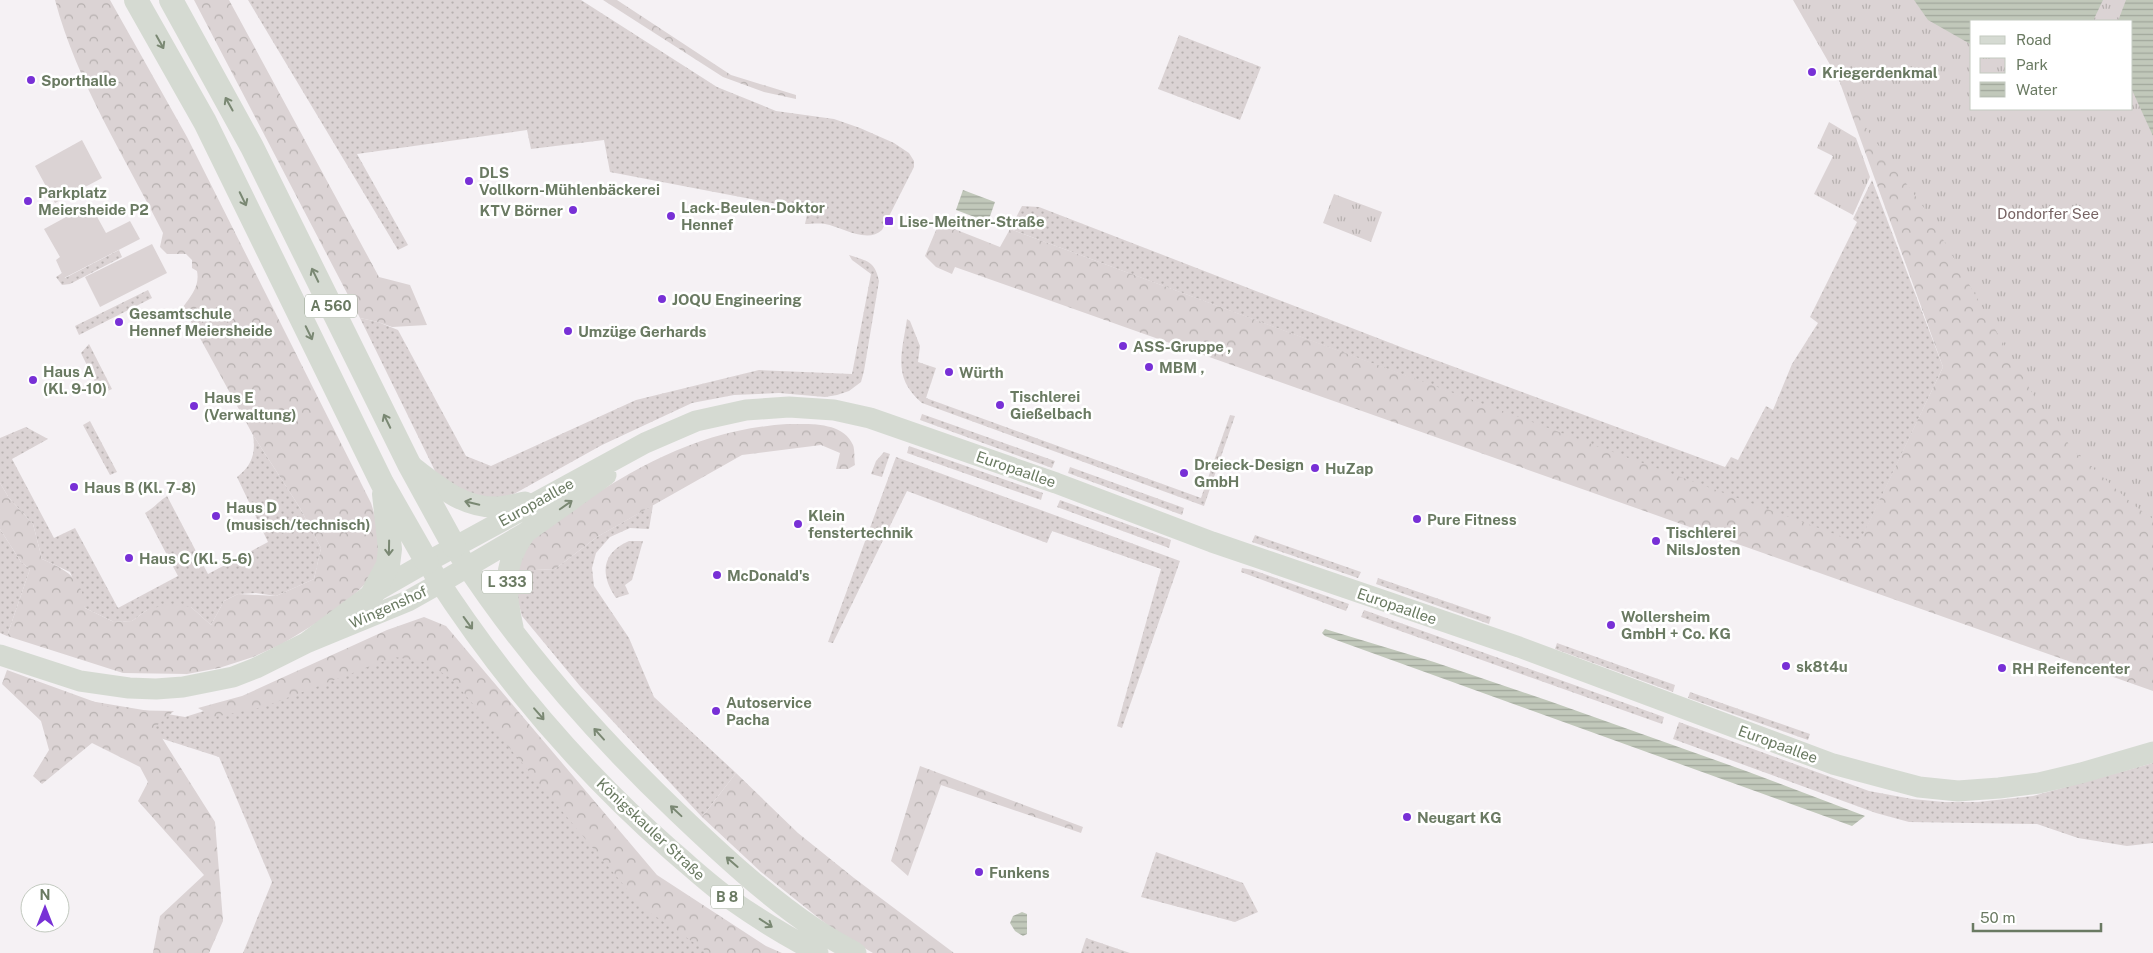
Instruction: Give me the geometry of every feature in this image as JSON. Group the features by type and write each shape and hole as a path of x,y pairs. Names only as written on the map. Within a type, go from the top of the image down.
{"highway":[{"name":"A 560","path":"136,0 205,122 382,482 426,562"},
{"name":"A 560","path":"171,0 252,147 409,464 454,546"},
{"path":"373,593 388,565 390,549 382,482"}],"main road":[{"name":"Europaallee","path":"426,562 645,443 696,421 746,410 798,408 834,410 870,418 1056,483 1212,542 1518,647 1833,764 1919,787 1958,791 2039,783 2153,752"},
{"name":"Europaallee","path":"467,566 526,533 580,495 645,443"},
{"path":"409,464 445,491 468,504 494,507 538,500"},
{"name":"L 333","path":"515,635 508,594 508,566 515,548 526,533"},
{"name":"B 8","path":"454,546 515,635"},
{"name":"B 8","path":"426,562 440,583"},
{"name":"Wingenshof","path":"306,643 373,593 426,562"},
{"name":"Wingenshof","path":"0,655 80,681 128,688 156,689 183,687 233,677 256,668 306,643 408,601 467,566"},
{"name":"Königskauler Straße","path":"440,583 507,678 603,786 646,828 730,899 781,933 818,953"},
{"name":"Königskauler Straße","path":"515,635 557,687 632,769 712,845 813,927 856,953"}],"green space":[{"path":"55,0 110,0 187,137 371,503 383,542 377,572 341,608 282,644 253,657 219,668 187,674 123,673 7,636 30,569 21,562 0,529 0,483 9,498 33,524 42,559 72,576 81,589 85,608 114,622 132,621 147,610 168,604 191,607 211,625 224,601 238,594 276,596 314,579 321,548 300,508 253,435 183,307 196,286 197,271 192,268 192,260 186,254 167,254 160,247 163,233 89,90 64,31"},
{"path":"194,0 229,0 379,277 410,285 427,325 392,327 360,318"},
{"path":"248,0 581,0 717,87 776,111 834,119 860,128 894,143 909,153 914,161 914,167 882,230 876,234 862,235 825,224 805,224 808,210 610,172 604,140 531,149 527,130 357,154 408,245 398,250"},
{"path":"603,0 617,0 731,75 796,95 796,99 764,92 723,77"},
{"name":"Dondorfer See","path":"1793,0 2153,0 2153,519 2135,506 2075,452 2041,408 1927,212 1868,131"},
{"path":"1810,0 1973,110 2153,444 2153,691 955,267 952,274 936,267 925,256 939,223 1000,247 1010,229 1859,543 1943,367"},
{"path":"1179,35 1261,67 1240,120 1158,89"},
{"path":"1829,122 1856,138 1870,177 1853,215 1814,194 1833,156 1817,148"},
{"path":"82,140 102,178 55,203 35,166"},
{"path":"1872,180 1943,367 1859,544 1010,229 1022,206 1039,207 1406,349 1725,467 1731,457 1738,460 1766,406 1773,410 1792,364 1818,323 1810,317 1857,222 1853,219"},
{"path":"1334,194 1382,212 1371,242 1323,223"},
{"path":"90,204 106,233 130,221 140,239 64,278 56,260 60,257 44,229"},
{"path":"152,244 167,273 100,307 85,277"},
{"path":"119,250 122,257 70,284 62,285 56,277 62,273 65,278"},
{"path":"849,255 869,263 875,269 879,281 861,382 849,391 825,397 779,393 734,395 692,403 602,445 514,494 489,500 464,496 436,473 360,318 378,322 398,330 466,456 491,466 636,400 759,370 852,374 871,274 852,260"},
{"path":"148,290 152,298 79,335 75,326"},
{"path":"907,319 910,321 920,346 918,362 936,368 926,398 1201,498 1230,415 1235,416 1204,506 922,403 906,384 901,364"},
{"path":"89,344 112,389 101,394 81,353"},
{"path":"922,414 1055,461 1052,468 920,420"},
{"path":"90,421 117,472 110,475 83,425"},
{"path":"787,424 814,424 833,428 841,432 848,437 853,445 855,465 848,469 836,469 840,453 821,445 742,455 597,537 555,569 515,571 532,537 621,478 673,452 699,442 756,428"},
{"path":"26,427 48,439 12,459 54,538 75,528 118,608 178,576 145,513 167,496 208,574 268,542 237,477 252,459 254,448 253,435 300,508 321,548 314,579 276,596 256,593 238,594 224,601 211,625 191,607 147,610 132,621 114,622 85,608 70,572 42,559 33,524 9,498 0,483 0,438"},
{"path":"909,446 1043,493 1041,500 907,453"},
{"path":"884,452 890,454 882,477 871,474 876,461"},
{"path":"896,457 1180,561 1122,728 1117,726 1161,569 1052,531 1047,543 907,491 833,643 828,642"},
{"path":"1070,467 1184,508 1182,515 1068,473"},
{"path":"1060,500 1171,540 1169,548 1057,507"},
{"path":"653,505 649,529 630,528 610,537 596,553 592,568 594,586 629,638 654,697 736,773 702,817 580,686 522,616 515,591 515,571 555,569 597,537"},
{"path":"0,529 21,562 30,569 7,636 0,633"},
{"path":"1255,535 1361,572 1358,578 1252,542"},
{"path":"629,541 643,541 632,580 625,585 629,594 616,598 607,581 606,565 608,558 613,552"},
{"path":"1242,568 1253,570 1349,604 1346,611 1241,572"},
{"path":"1378,578 1491,617 1489,624 1376,584"},
{"path":"1364,610 1664,717 1662,724 1361,617"},
{"path":"424,617 446,626 657,875 766,946 782,953 709,953 642,907 452,679 425,662 395,657 263,707 214,717 198,708 242,696 387,630"},
{"path":"433,638 569,798 739,953 243,953 272,882 219,757 79,712 78,699 185,717"},
{"path":"1557,643 1675,685 1673,692 1555,649"},
{"path":"7,670 117,710 174,711 155,727 215,822 223,921 209,953 153,953 160,916 204,875 138,801 148,782 140,767 92,743 42,784 33,776 49,750 41,721 2,684"},
{"path":"1690,692 1810,734 1808,740 1688,698"},
{"path":"1679,722 1869,791 1912,799 1944,802 1978,802 2033,796 2153,763 2153,843 2127,846 2078,838 2037,824 1909,822 1876,813 1673,739"},
{"path":"920,766 1083,827 1081,833 941,785 908,876 891,861"},
{"path":"736,773 798,833 854,878 954,953 873,953 835,931 761,872 702,817"},
{"path":"1156,852 1243,883 1258,912 1235,922 1141,897"},
{"path":"1086,938 1130,953 1081,953"}],"water":[{"path":"1914,0 2103,0 2093,20 1970,20 1970,44 1928,20"},
{"path":"2126,0 2153,0 2153,136 2133,92 2133,20 2118,20"},
{"path":"963,190 995,202 988,222 956,210"},
{"path":"1325,629 1434,662 1549,701 1746,771 1865,816 1852,826 1325,636 1322,633"},
{"path":"1022,912 1027,914 1027,934 1023,936 1015,931 1010,923 1013,916"}],"place":[{"name":"Kriegerdenkmal","path":"1812,72"},
{"name":"Sporthalle","path":"31,80"},
{"name":"DLS Vollkorn-Mühlenbäckerei","path":"469,181"},
{"name":"Parkplatz Meiersheide P2","path":"28,201"},
{"name":"KTV Börner","path":"573,210"},
{"name":"Lack-Beulen-Doktor Hennef","path":"671,216"},
{"name":"Lise-Meitner-Straße","path":"889,221"},
{"name":"JOQU Engineering","path":"662,299"},
{"name":"Gesamtschule Hennef Meiersheide","path":"119,322"},
{"name":"Umzüge Gerhards","path":"568,331"},
{"name":"ASS-Gruppe ,","path":"1123,346"},
{"name":"MBM ,","path":"1149,367"},
{"name":"Würth","path":"949,372"},
{"name":"Haus A (Kl. 9-10)","path":"33,380"},
{"name":"Tischlerei Gießelbach","path":"1000,405"},
{"name":"Haus E (Verwaltung)","path":"194,406"},
{"name":"HuZap","path":"1315,468"},
{"name":"Dreieck-Design GmbH","path":"1184,473"},
{"name":"Haus B (Kl. 7-8)","path":"74,487"},
{"name":"Haus D (musisch/technisch)","path":"216,516"},
{"name":"Pure Fitness","path":"1417,519"},
{"name":"Klein fenstertechnik","path":"798,524"},
{"name":"Tischlerei NilsJosten","path":"1656,541"},
{"name":"Haus C (Kl. 5-6)","path":"129,558"},
{"name":"McDonald's","path":"717,575"},
{"name":"Wollersheim GmbH + Co. KG","path":"1611,625"},
{"name":"sk8t4u","path":"1786,666"},
{"name":"RH Reifencenter","path":"2002,668"},
{"name":"Autoservice Pacha","path":"716,711"},
{"name":"Neugart KG","path":"1407,817"},
{"name":"Funkens","path":"979,872"}]}
